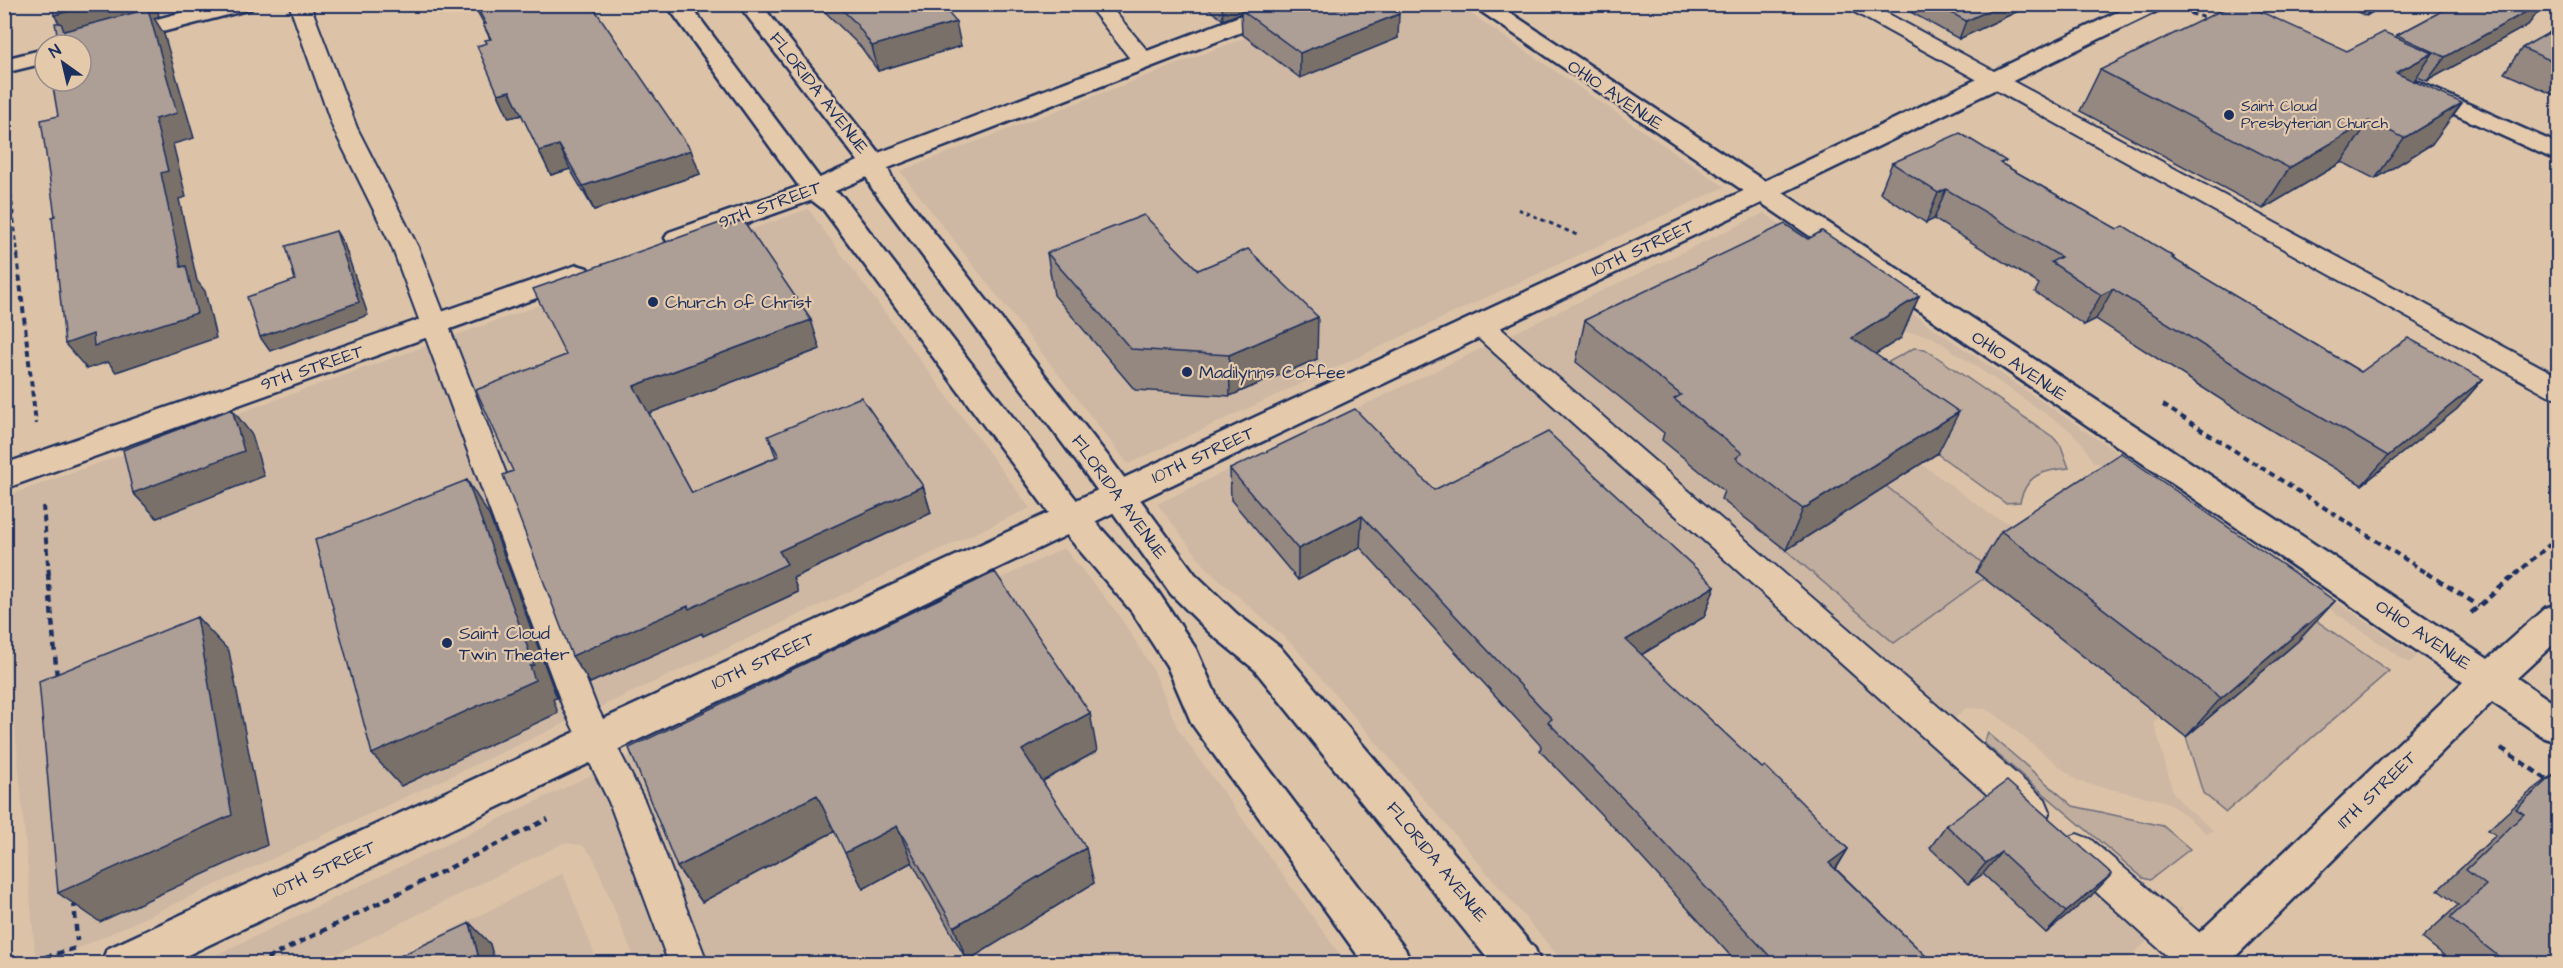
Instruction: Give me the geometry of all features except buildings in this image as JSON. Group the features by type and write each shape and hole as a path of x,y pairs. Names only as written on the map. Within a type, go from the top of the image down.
{"street":[{"path":"93,43 243,4"},
{"path":"676,4 815,190 833,203 1070,516 1145,602 1183,660 1205,714 1390,963"},
{"name":"FLORIDA AVENUE","path":"749,4 874,164 880,181 1183,584 1224,624 1267,658 1520,963"},
{"name":"9TH STREET","path":"653,248 815,190 874,164 1293,4"},
{"name":"OHIO AVENUE","path":"1481,4 2559,726"},
{"name":"10TH STREET","path":"122,963 1761,193 2153,4"},
{"path":"4,66 33,59"},
{"path":"2397,78 2559,153"},
{"name":"9TH STREET","path":"4,477 598,267"},
{"name":"11TH STREET","path":"2201,962 2490,680 2559,618"}],"lane":[{"path":"299,4 345,128 405,247 581,710 598,739 689,963"},
{"path":"1097,4 1143,60"},
{"path":"1854,4 2559,388"},
{"path":"1480,325 2201,962"}],"path":[{"path":"2179,17 2208,4"},
{"path":"2190,14 2204,15 2217,21"},
{"path":"4,135 40,464 58,688"},
{"path":"2465,617 2559,537"},
{"path":"2500,747 2559,787"},
{"path":"74,900 78,947"}],"shaded area":[{"path":"1457,4 1725,187 1128,464 900,171 1330,5"},
{"path":"808,209 1030,508 47,963 36,964 5,612 4,497"},
{"path":"1764,213 2417,656 2409,663 2126,471 2093,462 2082,443 2067,428 1932,337 1915,333 1900,333 1835,366 1833,399 1990,514 2009,523 2025,540 2257,634 2154,722 2173,792 2186,808 2213,830 2207,834 2164,801 2079,782 1995,714 1985,709 1966,708 1955,718 1952,735 2125,894 2174,911 2181,907 2183,909 2123,963 1564,963 1292,644 1208,570 1157,504"},
{"path":"1914,348 1925,349 2053,437 2061,446 2069,468 2051,470 2037,475 2027,485 2020,502 2005,503 1885,416 1854,381"},
{"path":"1886,486 1986,566 1977,572 1984,578 1894,643 1786,550"},
{"path":"1064,548 1119,615 1154,671 1178,729 1346,963 636,963 593,857 582,845 564,843 319,963 197,964"},
{"path":"2223,556 2389,671 2226,812 2203,793 2186,737 2298,641"},
{"path":"1988,733 2073,806 2163,826 2190,849 2150,880 2143,878 1984,743"},
{"path":"563,873 598,963 383,964"}],"place":[{"name":"Saint Cloud Presbyterian Church","path":"2229,115"},
{"name":"Church of Christ","path":"653,302"},
{"name":"Madilynns Coffee","path":"1187,372"},
{"name":"Saint Cloud Twin Theater","path":"447,643"}]}
